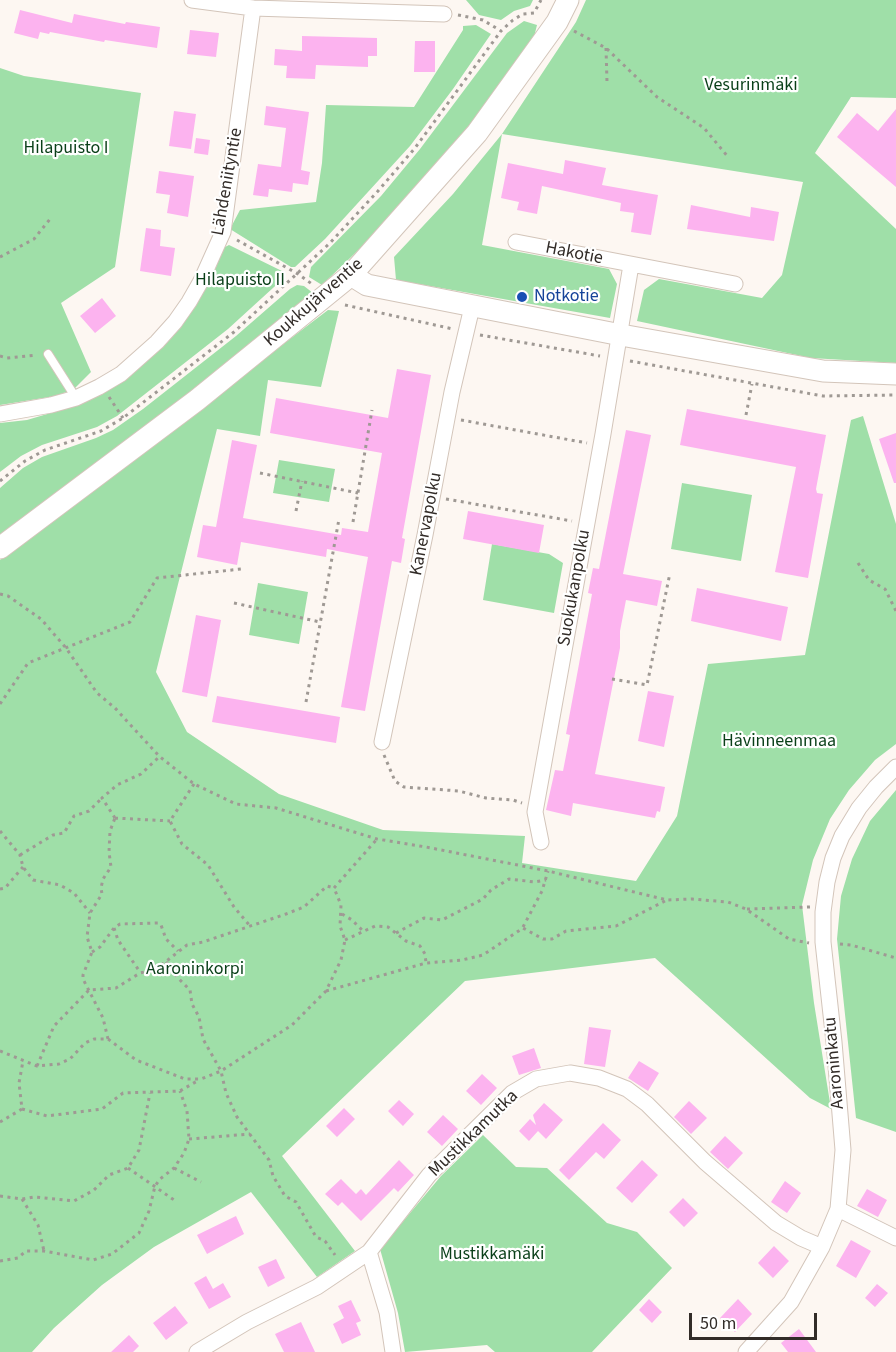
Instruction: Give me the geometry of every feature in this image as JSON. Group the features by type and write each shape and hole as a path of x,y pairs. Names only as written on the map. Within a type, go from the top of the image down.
{"street":[{"path":"192,0 253,8 444,14"},
{"name":"Koukkujärventie","path":"0,548 197,400 351,275 477,133 557,22 568,0"},
{"name":"Lähdeniityntie","path":"0,414 76,398 121,374 175,322 201,281 223,232 253,8"},
{"name":"Hakotie","path":"516,242 735,284"},
{"path":"621,335 631,265"},
{"path":"351,275 367,285 621,335 823,371 896,374"},
{"name":"Kanervapolku","path":"382,742 447,418 472,307"},
{"name":"Suokukanpolku","path":"541,842 535,812 621,335"},
{"name":"Aaroninkatu","path":"746,1352 791,1302 822,1247 838,1209 843,1150 823,942 823,912 833,858 842,836 859,808 896,767"},
{"name":"Mustikkamutka","path":"197,1352 247,1322 317,1287 369,1252 429,1175 512,1093 536,1079 570,1073 599,1078 627,1089 647,1104 705,1162 777,1223 801,1238 822,1247"},
{"path":"838,1209 896,1238"},
{"path":"369,1252 387,1312 393,1352"}],"lane":[{"path":"48,354 76,398"}],"path":[{"path":"0,481 25,461 45,450 101,431 123,418 234,332 330,243 416,148 501,32 523,14 534,13 541,0"},
{"path":"444,14 466,15 483,20 501,32"},
{"path":"557,22 606,48 657,97 704,128 729,158"},
{"path":"606,48 607,82"},
{"path":"0,257 34,239 50,219"},
{"path":"0,356 7,358 48,354"},
{"path":"746,415 752,384"},
{"path":"99,387 123,418"},
{"path":"353,522 372,410"},
{"path":"447,418 601,446"},
{"path":"260,473 358,493"},
{"path":"296,512 302,481"},
{"path":"432,497 587,524"},
{"path":"306,702 339,519"},
{"path":"858,563 869,580 885,588 896,611"},
{"path":"0,704 28,663 130,622 157,578 241,568"},
{"path":"612,679 647,685 670,573"},
{"path":"0,594 8,596 41,619 66,648 96,693 116,708 159,756 194,784 236,804 276,808 377,839 548,871 667,900 692,899 729,902 746,909 789,939 803,943 823,942 851,945 896,958"},
{"path":"234,603 320,622"},
{"path":"382,742 389,770 395,781 404,787 452,790 486,798 513,800 523,803 535,812"},
{"path":"20,855 53,835 64,833 74,816 89,811 117,784 141,774 159,756"},
{"path":"170,821 194,784"},
{"path":"102,798 115,818"},
{"path":"115,818 170,821"},
{"path":"92,952 87,937 90,913 102,894 100,888 103,879 111,867 110,831 115,818"},
{"path":"170,821 182,844 208,865 234,907 250,926"},
{"path":"0,831 20,855 23,867 33,880 60,885 74,893 90,913"},
{"path":"334,888 377,839"},
{"path":"0,889 5,888 23,867"},
{"path":"326,991 426,963 462,960 483,955 523,927 546,880 548,871"},
{"path":"396,933 424,918 442,920 483,899 491,890 509,879 535,882 546,880"},
{"path":"37,1066 54,1026 89,990 116,988 140,973 155,970 187,945 304,907 327,886 334,888"},
{"path":"0,1122 22,1109 47,1116 102,1109 123,1093 180,1091 221,1071 292,1025 326,991 339,966 345,940 340,926 341,905 334,888"},
{"path":"523,927 543,939 552,939 566,931 616,926 667,900"},
{"path":"746,909 815,906"},
{"path":"342,914 364,932"},
{"path":"178,951 166,939 158,923 120,924 114,928 100,947 92,952 83,975 103,1018 108,1039 136,1060 185,1079 201,1079"},
{"path":"345,940 375,926 388,927 406,941 420,946 425,954 426,963"},
{"path":"114,928 118,940 140,973"},
{"path":"166,962 190,990 203,1039 221,1071 226,1093 237,1117 269,1160 273,1176 285,1196 296,1202 316,1237 325,1241 345,1269"},
{"path":"0,1051 37,1066 59,1064 70,1059 85,1043 108,1039"},
{"path":"22,1061 19,1083 22,1109"},
{"path":"0,1261 18,1258 26,1251 44,1251 93,1260 112,1254 139,1233 149,1211 155,1186 174,1168 189,1139 188,1111 180,1091"},
{"path":"0,1196 74,1201 94,1190 109,1175 128,1168 139,1150 150,1093"},
{"path":"189,1139 250,1134"},
{"path":"128,1168 177,1202"},
{"path":"174,1168 201,1182"},
{"path":"22,1199 38,1225 44,1251"}],"green space":[{"path":"466,0 533,0 530,6 514,11 501,20 479,15"},
{"name":"Vesurinmäki","path":"586,0 896,0 896,98 851,97 815,153 896,229 896,363 811,358 637,321 644,290 659,279 762,298 782,275 803,182 502,134 576,22"},
{"path":"524,21 537,25 534,37 461,138 373,236 322,285 309,277 311,267 381,196 420,149 507,33"},
{"path":"476,25 491,34 453,89 410,146 325,239 295,267 291,267 230,229 240,210 316,202 322,163 326,105 414,107 463,30 463,26"},
{"name":"Hilapuisto I","path":"0,68 24,76 141,93 115,267 61,303 91,372 74,389 56,396 0,405"},
{"path":"502,134 482,245 609,269 617,284 610,318 396,280 394,257 453,194"},
{"name":"Hilapuisto II","path":"229,245 284,272 285,277 228,329 117,416 97,427 42,445 21,456 0,472 0,423 27,420 81,404 132,373 167,343 211,281 223,248"},
{"path":"297,285 304,286 313,293 203,382 0,536 0,488 23,468 42,457 113,430 236,336"},
{"name":"Aaroninkorpi","path":"328,310 339,311 321,387 268,380 260,436 217,429 156,672 187,732 279,794 383,830 525,836 522,863 636,881 677,816 708,664 805,655 851,420 863,416 896,524 896,744 875,760 849,790 830,819 813,860 802,905 814,1003 831,1109 810,1098 655,958 465,981 282,1156 355,1251 317,1277 251,1192 154,1247 102,1285 54,1328 32,1352 0,1352 0,560"},
{"path":"279,460 335,469 329,502 273,493"},
{"path":"682,483 752,495 741,561 671,549"},
{"path":"492,544 549,554 563,563 554,613 483,600"},
{"path":"258,583 308,592 299,644 249,635"},
{"path":"896,790 896,1132 856,1118 837,939 841,896 852,859 870,821"},
{"name":"Mustikkamäki","path":"483,1135 516,1167 547,1168 607,1223 637,1232 672,1268 592,1352 495,1352 487,1345 405,1352 398,1313 380,1249 441,1176"}],"building":[{"path":"20,10 72,23 74,14 125,24 126,22 160,27 157,48 105,40 104,42 50,32 49,34 40,32 38,39 14,33"},
{"path":"190,30 219,33 216,57 187,54"},
{"path":"302,36 377,38 377,56 368,56 368,67 316,65 315,79 286,78 287,66 274,65 275,49 302,51"},
{"path":"415,41 435,41 435,72 414,72"},
{"path":"266,106 309,112 301,170 310,172 308,185 293,183 292,192 269,189 268,197 253,195 258,164 281,167 286,128 264,125"},
{"path":"896,109 896,187 837,137 857,113 878,131"},
{"path":"174,111 196,114 191,149 169,146"},
{"path":"196,138 210,140 208,155 194,153"},
{"path":"565,160 606,168 602,185 658,195 651,235 631,232 634,213 620,211 621,203 542,186 537,214 517,210 519,202 501,198 508,163 563,174"},
{"path":"159,171 194,176 188,217 167,213 170,195 156,193"},
{"path":"691,205 750,217 751,207 779,212 774,241 687,229"},
{"path":"146,228 161,230 160,246 175,248 171,276 140,271"},
{"path":"102,298 116,316 95,333 80,316"},
{"path":"397,369 431,375 402,538 405,539 401,563 392,561 365,711 341,707 368,557 327,549 326,557 241,542 237,565 197,557 203,525 216,527 232,440 257,445 243,518 341,535 342,528 368,532 382,453 270,433 276,398 388,418"},
{"path":"687,409 826,435 816,489 817,493 823,494 808,578 775,572 796,467 680,445"},
{"path":"626,430 651,435 623,574 662,581 657,606 626,600 620,631 620,648 595,774 665,787 660,812 657,811 655,818 573,803 571,816 546,810 555,770 563,771 570,735 566,734 592,594 588,593 593,568 599,569"},
{"path":"896,433 896,483 894,483 879,439"},
{"path":"468,511 544,525 539,553 463,539"},
{"path":"697,588 788,607 781,641 691,621"},
{"path":"196,615 221,620 207,697 182,692"},
{"path":"648,691 674,696 664,747 638,741"},
{"path":"217,696 340,717 336,743 212,722"},
{"path":"589,1027 611,1030 605,1067 584,1064"},
{"path":"534,1048 541,1068 519,1075 512,1056"},
{"path":"639,1061 659,1073 648,1091 628,1078"},
{"path":"482,1074 497,1088 481,1105 466,1091"},
{"path":"399,1100 414,1114 403,1126 388,1111"},
{"path":"689,1101 707,1118 691,1134 674,1117"},
{"path":"544,1103 563,1120 546,1139 538,1131 529,1141 519,1131 530,1119 536,1125 533,1115"},
{"path":"344,1108 355,1119 337,1137 326,1126"},
{"path":"443,1115 458,1129 442,1146 427,1132"},
{"path":"603,1123 621,1140 604,1159 596,1152 569,1180 559,1170"},
{"path":"725,1136 743,1153 728,1169 710,1152"},
{"path":"399,1160 414,1175 398,1192 394,1188 361,1221 342,1202 338,1206 325,1194 341,1179 356,1194 361,1189 366,1195"},
{"path":"642,1160 658,1175 632,1203 616,1188"},
{"path":"785,1181 801,1193 787,1213 771,1202"},
{"path":"867,1189 887,1200 878,1217 857,1206"},
{"path":"683,1198 698,1213 684,1227 669,1212"},
{"path":"236,1216 244,1234 207,1254 197,1235"},
{"path":"851,1240 871,1251 856,1278 836,1266"},
{"path":"774,1246 789,1261 773,1278 758,1263"},
{"path":"276,1259 285,1278 268,1287 258,1267"},
{"path":"206,1276 213,1289 223,1283 231,1297 209,1309 194,1283"},
{"path":"877,1284 888,1293 875,1307 865,1298"},
{"path":"649,1299 662,1312 652,1323 639,1310"},
{"path":"738,1299 752,1314 735,1332 720,1318"},
{"path":"351,1300 361,1321 356,1323 361,1335 342,1344 333,1324 344,1318 338,1306"},
{"path":"175,1306 188,1323 166,1340 153,1323"},
{"path":"301,1322 315,1352 284,1352 275,1334"},
{"path":"799,1329 816,1352 788,1352 781,1343"},
{"path":"129,1335 139,1346 133,1352 111,1352"}],"place":[{"name":"Notkotie","path":"522,297"}],"park label":[{"name":"Hävinneenmaa","path":"779,742"}]}
